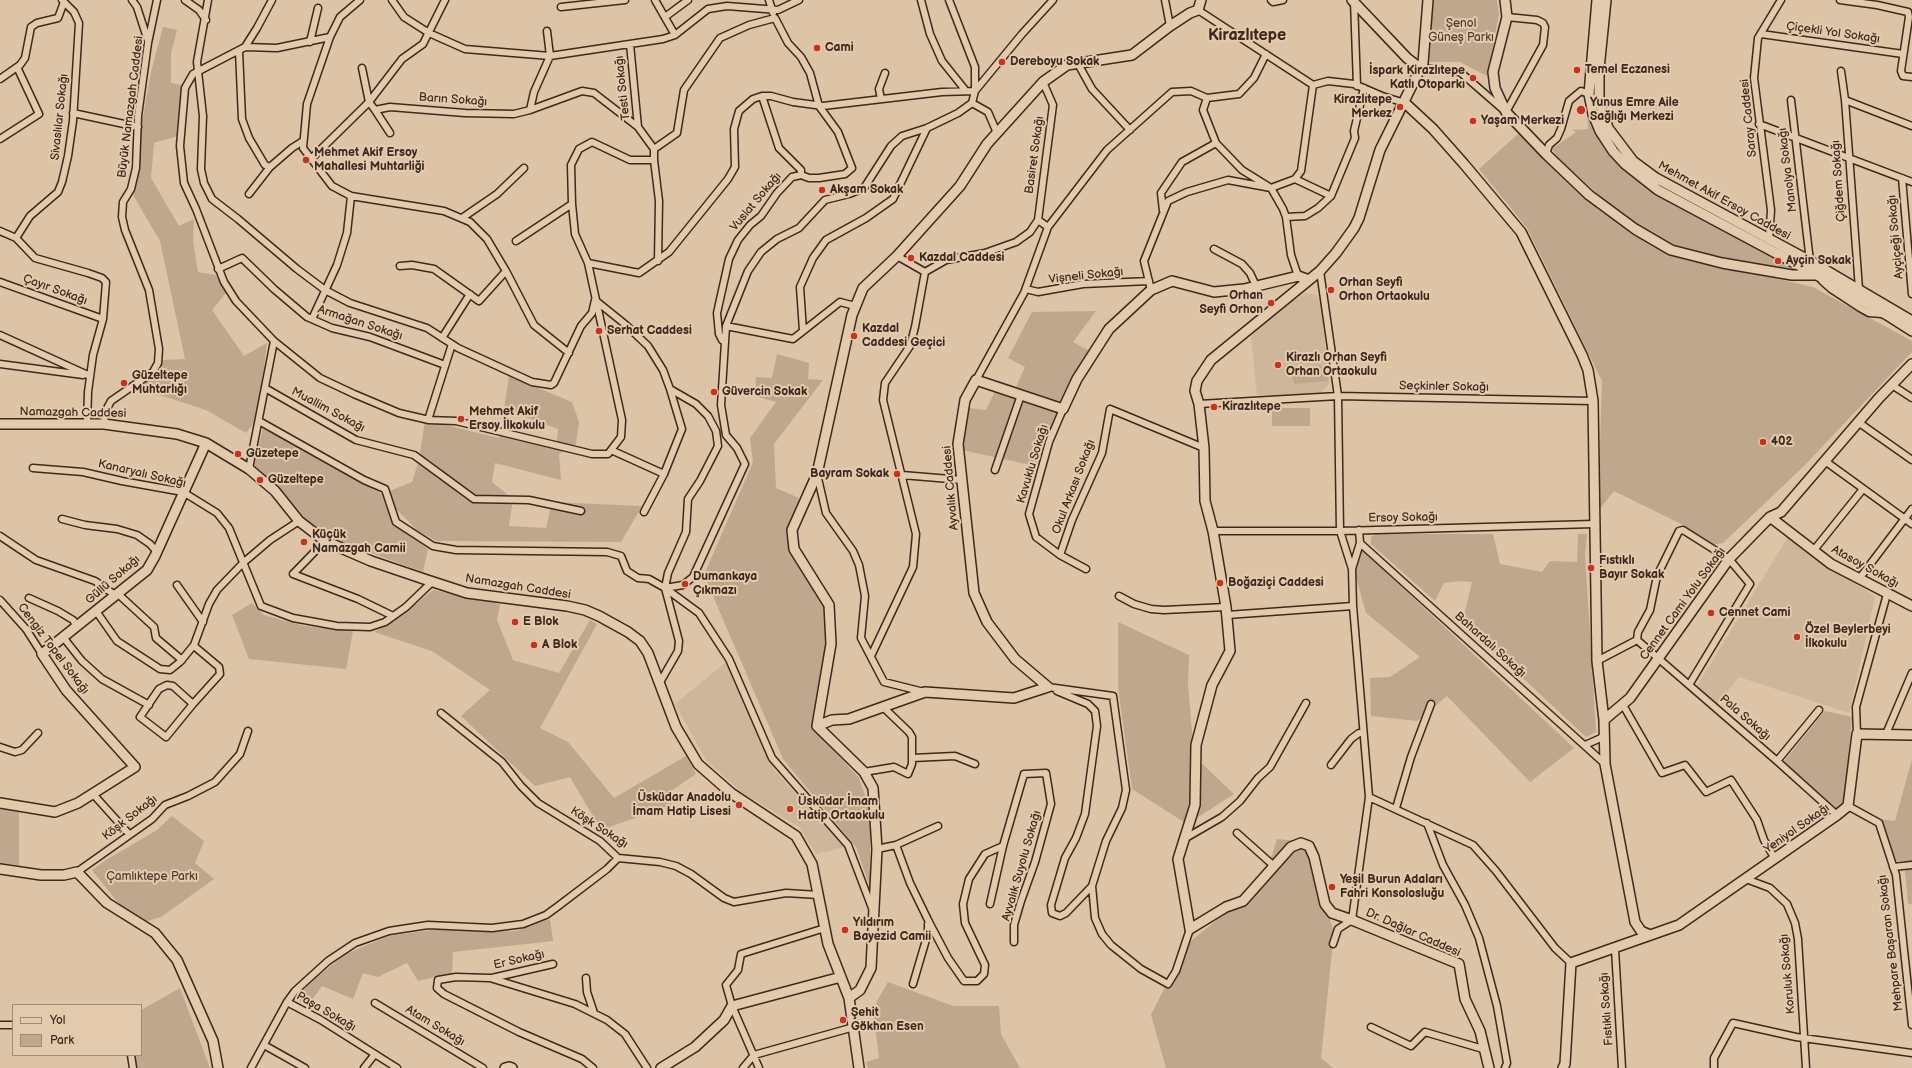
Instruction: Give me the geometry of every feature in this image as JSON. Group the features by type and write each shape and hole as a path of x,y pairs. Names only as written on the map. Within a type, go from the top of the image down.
{"street":[{"path":"132,0 137,7 148,43"},
{"name":"Büyük Namazgah Caddesi","path":"104,424 105,412 111,401 153,372 158,363 158,349 149,290 125,230 122,217 123,202 131,189 136,168 138,126 148,43 157,0"},
{"path":"185,0 199,10 206,20"},
{"path":"208,0 206,20 199,45 197,72 201,92 203,116 201,169 204,183 212,199 325,290 350,303 426,328 452,344 532,382 551,385 554,383 581,326 592,313 595,300"},
{"path":"270,167 266,165 249,138 242,119 242,49 257,28 272,0"},
{"path":"360,0 340,17 330,37 307,104 303,148 332,186 351,196 444,211 470,222 487,239 506,270 534,325 569,353"},
{"path":"392,0 404,17 429,33 466,49 550,56 663,39 675,35 708,9 727,6 778,10 800,0"},
{"path":"311,159 369,102 402,59 423,44 445,0"},
{"path":"561,7 625,0"},
{"path":"655,0 675,35"},
{"path":"665,17 688,0"},
{"path":"762,96 779,148 801,170 801,175 809,178 825,177 844,174 852,168 838,132 819,106 810,73 801,57 788,43 775,18 769,0"},
{"path":"921,0 930,34 942,61 966,91"},
{"path":"665,588 683,585 694,577 745,464 737,448 726,435 721,405 726,326 748,271 761,252 777,239 799,228 825,200 850,194 864,188 891,146 902,136 927,128 958,113 972,104 975,91 975,67 949,0"},
{"path":"975,91 1022,34 1054,0"},
{"path":"1165,0 1170,26"},
{"path":"1198,10 1201,0"},
{"path":"1272,0 1273,2 1283,0"},
{"path":"1420,68 1418,62 1422,0"},
{"path":"818,474 826,513 853,551 860,565 865,596 861,638 884,682 925,692 1014,698 1048,687 1113,696 1126,790 1122,808 1106,841 1092,886 1095,918 1102,934 1111,945 1141,970 1168,984 1176,971 1190,929 1178,859 1195,805 1196,745 1212,685 1230,651 1226,611 1213,531 1205,501 1204,448 1199,404 1195,390 1197,381 1211,360 1320,271 1343,243 1356,223 1380,150 1405,103 1420,68 1424,63 1428,0"},
{"path":"1505,0 1507,17 1493,72 1495,88 1506,112"},
{"name":"Mehmet Akif Ersoy Caddesi","path":"1597,0 1594,93 1599,101 1608,128 1633,161 1656,178 1768,244 1819,272 1912,330"},
{"name":"Mehmet Akif Ersoy Caddesi","path":"1594,93 1606,0"},
{"name":"Saray Caddesi","path":"1768,244 1771,210 1754,78 1758,38 1781,0"},
{"path":"1840,0 1877,5 1908,12 1909,17 1901,71 1903,76 1912,77"},
{"path":"0,79 17,67 25,58 31,27 58,18 63,1"},
{"name":"Sivaslılar Sokağı","path":"16,238 30,216 58,192 68,156 73,114 79,23 74,12 63,1"},
{"path":"1354,1 1407,58 1420,68 1460,72 1506,112 1546,154 1589,195 1617,217 1654,241 1671,250 1684,254 1730,264 1792,275 1819,272"},
{"path":"1354,1 1357,86"},
{"path":"310,42 318,8"},
{"path":"817,726 831,644 829,605 794,549 792,530 818,474 852,315 863,288 897,256 960,186 987,144 1043,82 1067,65 1077,62 1132,55 1170,26 1190,13 1198,10"},
{"path":"1198,10 1313,85 1328,81 1357,86 1405,103 1433,129 1521,232 1582,355 1588,370 1593,401 1597,661 1604,720 1605,764 1635,922 1641,931 1650,935"},
{"path":"1506,112 1543,45 1545,27 1543,23 1537,20 1507,17"},
{"path":"658,261 659,201 654,149 677,132 684,90 720,38 749,25 775,18"},
{"path":"530,110 534,92 550,56 547,31"},
{"name":"Çiçekli Yol Sokağı","path":"1761,34 1903,54"},
{"path":"330,37 277,48 242,49 194,74 185,88 180,146 184,184 196,209 218,269 236,301 274,341 320,378 399,413 428,420 456,421 592,454 608,454 621,437 622,420 588,263 575,234 572,204 571,165 579,148 592,142 630,160 654,160"},
{"name":"Testi Sokağı","path":"630,44 638,127 654,149"},
{"path":"1266,54 1254,78 1239,94 1207,98 1191,91 1172,92 1107,150 1048,227 1026,289 976,380 1063,409 1077,379 1109,329 1150,286 1172,281 1214,292 1256,286 1298,276 1309,280"},
{"path":"1077,62 1092,89 1130,130"},
{"path":"0,139 39,114 17,67"},
{"path":"362,68 369,102 390,133"},
{"name":"Çiğdem Sokağı","path":"1841,71 1845,100 1848,158 1859,289"},
{"path":"881,99 879,89 885,74"},
{"name":"Basiret Sokağı","path":"1038,220 1053,105 1043,82"},
{"path":"1150,286 1144,261 1168,201 1187,192 1228,180 1271,188 1295,179 1301,171 1313,85"},
{"path":"1286,217 1305,216 1318,208 1331,196 1355,138 1354,131 1364,88"},
{"name":"Barın Sokağı","path":"375,110 390,107 466,113 514,114 530,110 582,91 594,93 638,127"},
{"path":"588,263 639,273 669,252 728,179 735,167 734,129 740,111 746,104 762,96 819,106 942,92 975,91"},
{"path":"1546,154 1549,145 1557,138 1561,129 1566,106 1571,98 1581,91 1594,93"},
{"path":"1207,98 1203,110 1216,143 1242,170 1271,188 1286,217 1291,255 1298,276"},
{"name":"Manolya Sokağı","path":"1791,100 1810,261"},
{"path":"1845,100 1912,126"},
{"path":"972,104 988,112 997,133"},
{"path":"73,114 138,126"},
{"path":"1759,124 1912,182"},
{"path":"803,331 800,287 814,258 826,240 866,218 892,199 927,128"},
{"path":"249,194 270,167 292,148 303,141"},
{"path":"1163,213 1161,194 1182,162 1216,143"},
{"path":"462,218 497,194 524,168"},
{"name":"Vuslat Sokağı","path":"725,342 719,334 716,313 724,278 738,240 750,225 761,216 777,193 792,177 801,175"},
{"name":"Ayçiçeği Sokağı","path":"1902,178 1912,294"},
{"path":"1295,179 1331,196"},
{"path":"312,319 337,265 347,233 351,196"},
{"path":"516,241 572,204"},
{"path":"871,656 913,567 916,534 883,400 883,394 885,383 910,346 925,272 946,260 984,254 1016,242 1030,232 1038,220 1048,227"},
{"path":"0,230 16,238 35,258 88,273 102,278 106,282 103,319 93,355 90,376 87,424"},
{"name":"Mehmet Akif Ersoy Caddesi","path":"1768,244 1810,261 1819,272 1859,289 1912,321"},
{"path":"1214,249 1242,264 1250,273 1256,286"},
{"path":"897,256 925,272"},
{"name":"Armağan Sokağı","path":"218,269 242,258 274,289 307,317 332,328 370,337 445,365"},
{"path":"400,266 412,265 434,269 479,301 506,270"},
{"path":"1320,271 1338,396 1340,531 1352,569 1353,606 1369,797 1352,920 1338,929 1333,944"},
{"name":"Çayır Sokağı","path":"0,282 103,319"},
{"name":"Vişneli Sokağı","path":"1026,289 1038,292 1083,284 1150,286"},
{"path":"442,338 470,294"},
{"path":"595,300 626,325 648,346 663,370 682,429 664,474 644,512"},
{"path":"726,326 793,339 840,302 855,306"},
{"path":"0,336 90,376"},
{"path":"249,469 274,341"},
{"path":"428,420 452,344"},
{"path":"0,364 90,376"},
{"name":"Cennet Cami Yolu Sokağı","path":"1604,720 1630,698 1729,559 1770,517 1781,512 1858,422 1912,364"},
{"name":"Ayvalık Caddesi","path":"976,380 965,400 958,444 974,593 987,622 1015,659 1048,687"},
{"path":"1892,385 1912,398"},
{"name":"Muallim Sokağı","path":"265,388 356,440 414,455 474,499 529,500 581,511"},
{"path":"659,684 678,651 679,641 665,588 668,573 686,532 688,499 718,446 716,431 708,416 696,404 670,389"},
{"path":"996,470 1020,395"},
{"name":"Seçkinler Sokağı","path":"1199,404 1338,396 1593,401"},
{"name":"Kavuklu Sokağı","path":"1063,409 1049,442 1029,514 1036,537 1060,555 1086,569"},
{"name":"Okul Arkası Sokağı","path":"1060,555 1072,520 1102,453 1110,409 1204,448"},
{"path":"259,421 364,480 385,489 396,522 433,546 456,550 607,552 621,556 627,571 638,578 648,579 665,588 699,613 729,659 772,758 848,845 874,913"},
{"path":"1858,422 1912,460"},
{"name":"Namazgah Caddesi","path":"0,424 104,424 177,434 206,443 249,469 275,491 299,521 325,541 371,561 432,582 468,592 568,606 600,616 628,632 640,641 648,653 676,727 698,764 731,793 796,836 812,864 828,944 849,998 859,1068"},
{"path":"716,431 725,429"},
{"name":"Güllü Sokağı","path":"42,654 147,570 206,443"},
{"path":"611,450 664,474"},
{"path":"1825,461 1904,520 1912,524"},
{"name":"Kanaryalı Sokağı","path":"33,468 83,472 183,492 217,513 229,528 242,563 261,606 293,618 337,626 370,627 385,622 406,607 432,582"},
{"path":"902,475 962,480"},
{"path":"1814,550 1863,489"},
{"path":"1859,579 1912,509"},
{"name":"Atasoy Sokağı","path":"1770,517 1831,564 1887,594 1911,603"},
{"path":"62,519 85,525 117,529 137,535 150,544 156,552"},
{"path":"96,611 117,641 160,669 170,670 182,660 194,646 209,604 217,590 242,563 270,540 299,521"},
{"name":"Ersoy Sokağı","path":"1213,531 1340,531 1594,524"},
{"path":"1352,569 1360,543 1359,530"},
{"path":"1597,661 1637,640 1638,632 1650,610 1657,576 1679,531 1683,530 1729,559 1750,584 1689,685"},
{"path":"0,536 36,560 95,581 116,594 154,627 156,638 182,660"},
{"path":"325,541 293,574 358,599 393,616"},
{"name":"Bahardalı Sokağı","path":"1360,543 1605,764"},
{"path":"177,585 203,622"},
{"path":"1887,594 1856,707 1857,734 1912,735"},
{"path":"1119,596 1134,604 1151,609 1164,610 1226,611 1353,606"},
{"path":"29,598 58,611 73,620 77,626"},
{"name":"Cengiz Topel Sokağı","path":"0,600 26,629 66,690 135,767 93,794"},
{"path":"63,637 82,661 102,679 149,705"},
{"name":"Pala Sokağı","path":"1637,640 1777,760 1837,815"},
{"path":"193,704 174,686 167,685 159,689 140,717 166,737 220,674 219,667 194,646"},
{"path":"1886,734 1912,674"},
{"path":"1048,687 1088,704 1095,711 1097,726 1084,814 1076,838 1065,858 1051,905 1052,913 1060,916 1066,913 1092,886"},
{"path":"817,726 832,720 849,719 925,692"},
{"path":"1184,839 1222,817 1240,801 1258,778 1270,767 1306,703"},
{"path":"1396,808 1411,757 1431,704"},
{"path":"1623,705 1662,773 1684,765 1706,792 1731,780 1757,820 1764,840 1774,859"},
{"path":"864,772 894,767 908,774 912,764 912,737 909,732 882,708"},
{"path":"1777,760 1819,710"},
{"name":"Köşk Sokağı","path":"441,713 497,758 510,771 524,790 538,803 600,840 618,858 660,862 676,866 691,874 724,898 734,902 786,893 819,895"},
{"path":"817,726 864,772 873,788 877,849 871,968 860,990 849,998"},
{"name":"Köşk Sokağı","path":"0,869 41,875 64,875 77,872 152,819 165,804 188,796 215,782 240,754 248,731"},
{"path":"0,747 15,752 22,750 38,733"},
{"path":"1331,764 1351,739 1359,733 1363,733"},
{"path":"1585,745 1601,738 1604,733"},
{"name":"Yeniyol Sokağı","path":"1571,963 1679,925 1837,815 1848,806 1857,734"},
{"path":"912,758 955,756 975,764"},
{"name":"Ayvalık Suyolu Sokağı","path":"990,904 1003,846 1024,774 1046,773 1051,804 1035,862 1014,925 1014,942"},
{"path":"0,803 55,812 93,794 129,834"},
{"path":"1369,797 1396,808 1473,845 1496,871 1555,948 1571,963 1565,1064 1562,1068"},
{"name":"Mehpare Başaran Sokağı","path":"1848,806 1879,823 1896,876 1912,1025"},
{"path":"1427,823 1443,864 1465,905 1479,938 1497,1006 1507,1063 1505,1068"},
{"path":"877,849 896,845 938,826"},
{"path":"1237,833 1274,866"},
{"name":"Dr. Dağlar Caddesi","path":"1190,929 1226,907 1244,901 1291,847 1301,843 1309,846 1314,857 1325,904 1332,913 1460,964 1465,999 1480,1031 1483,1049 1489,1068"},
{"name":"Ayvalık Suyolu Sokağı","path":"896,845 910,883 928,922 948,958 964,981 976,981 984,974 985,964 965,923 963,904 970,879 985,854 1003,846"},
{"path":"287,1002 295,991 323,965 355,943 389,932 428,924 492,928 523,924 546,915 607,869 618,858"},
{"path":"1893,867 1912,865"},
{"path":"0,875 12,870"},
{"path":"77,872 107,903 155,932 177,960 213,1041 218,1068"},
{"name":"Koruluk Sokağı","path":"1746,879 1770,888 1787,904 1794,923 1798,938 1806,1068"},
{"path":"913,984 928,933 928,922"},
{"path":"758,1068 754,1055 732,1006 726,985 738,970 741,954 825,928"},
{"name":"Fıstıklı Sokağı","path":"1614,949 1622,1068"},
{"name":"Er Sokağı","path":"490,978 552,964"},
{"path":"593,1068 582,1059 519,1032 444,994 437,988 438,980 456,977 490,978 552,997 594,1013 607,1020 625,1034 647,1068"},
{"path":"586,978 587,992 594,1013"},
{"path":"661,1068 695,1047 724,1020 732,1006 841,978"},
{"name":"Paşa Sokağı","path":"251,1068 287,1002 321,1020 397,1068"},
{"name":"Atam Sokağı","path":"375,1003 483,1068"},
{"path":"1714,1068 1714,1058 1733,1023 1804,1038 1912,1053"},
{"path":"0,1025 12,1025"},
{"path":"743,1068 754,1055 854,1027"},
{"path":"1371,1027 1411,1046 1425,1032 1483,1049"},
{"path":"264,1045 305,1068"},
{"path":"364,1068 375,1054"},
{"path":"131,1056 133,1068"},
{"path":"505,1068 509,1066 512,1068"}],"shaded area":[{"path":"1306,293 1317,295 1321,303 1329,383 1327,387 1318,395 1257,395 1251,336 1274,313"},
{"name":"Özel Beylerbeyi İlkokulu","path":"1788,537 1875,597 1849,713 1739,677 1717,704 1697,686"},
{"path":"726,662 774,770 845,847 816,854 799,827 740,791 706,760 675,704"}],"green space":[{"name":"Şenol Güneş Parkı","path":"1431,0 1497,0 1499,14 1487,76 1460,62 1427,62"},
{"path":"163,27 177,30 171,54 171,83 182,85 178,136 154,143 151,178 179,226 194,219 193,241 198,272 216,275 226,293 212,310 244,356 267,343 257,419 246,433 206,410 138,388 162,360 185,359 160,241 130,190 151,72"},
{"path":"1587,112 1610,154 1630,174 1652,191 1789,265 1796,270 1796,272 1781,268 1779,269 1731,261 1677,247 1650,233 1612,207 1558,158 1552,149 1576,132 1572,130 1588,129"},
{"path":"1520,132 1599,210 1669,254 1813,287 1912,341 1912,352 1803,467 1723,543 1710,545 1683,525 1614,491 1598,511 1602,381 1527,228 1479,169"},
{"path":"1096,311 1073,342 1090,351 1056,415 1035,466 962,450 969,408 986,410 1000,381 1016,387 1025,367 1008,358 1032,312"},
{"path":"777,354 809,363 808,379 823,380 774,444 776,488 799,498 789,531 788,547 824,606 827,644 813,728 859,778 870,810 870,887 856,847 783,759 704,575 753,462 750,438 776,402 755,396 756,377 772,378"},
{"path":"1327,365 1329,381 1294,384 1292,368"},
{"path":"509,376 572,402 579,422 576,444 559,454 561,480 495,463 492,482 513,499 509,526 546,528 552,502 642,506 621,542 436,541 417,530 382,495 393,524 428,549 423,572 328,537 302,516 284,493 254,468 264,423 382,494 412,482 419,460 425,420 499,438 502,429 557,442 558,429 504,409"},
{"path":"1272,408 1310,408 1310,426 1272,426"},
{"path":"1377,534 1493,534 1500,564 1542,572 1550,561 1577,562 1578,534 1587,534 1585,554 1596,732 1586,737 1496,653 1472,633 1464,615 1472,582 1461,581 1444,583 1435,601 1371,544 1371,537"},
{"path":"1361,549 1574,748 1530,782 1447,696 1417,721 1371,716 1370,678 1390,677 1420,657 1366,613 1355,574"},
{"path":"433,590 500,604 497,620 513,660 559,673 590,620 597,624 540,728 568,742 614,798 686,756 696,774 671,791 671,805 601,830 570,777 535,786 461,716 490,690 432,651 374,632 401,616"},
{"path":"252,603 264,615 305,626 353,631 346,669 249,659 232,615"},
{"path":"1118,622 1189,655 1188,684 1194,756 1234,794 1187,824 1132,789 1118,687"},
{"path":"1825,711 1852,717 1844,803 1835,810 1784,761"},
{"path":"1912,759 1912,904 1908,904 1904,861 1887,861 1877,819 1895,821"},
{"path":"0,807 19,812 19,865 0,863"},
{"name":"Çamlıktepe Parkı","path":"172,816 204,841 195,863 214,879 161,917 147,921 119,904 92,870 157,830"},
{"path":"1277,839 1308,842 1334,933 1321,1058 1333,1068 1166,1068 1151,1015 1186,945 1264,882"},
{"path":"550,919 553,941 453,952 452,973 418,981 407,963 378,977 363,973 353,999 322,986 308,1006 295,998 317,977 346,954 389,936 440,929 486,932 516,931"},
{"path":"888,982 953,1006 999,1006 1001,1034 1020,1068 868,1068 866,1062 879,1058 874,1017 877,1001"},
{"path":"180,988 210,1068 136,1068 133,1056 142,1056 142,1009"}],"place":[{"name":"Cami","path":"817,48"},
{"name":"Dereboyu Sokak","path":"1002,62"},
{"name":"Temel Eczanesi","path":"1577,70"},
{"name":"İspark Kirazlıtepe Katlı Otoparkı","path":"1473,78"},
{"name":"Kirazlıtepe Merkez","path":"1400,107"},
{"name":"Yunus Emre Aile Sağlığı Merkezi","path":"1581,110"},
{"name":"Yaşam Merkezi","path":"1473,121"},
{"name":"Mehmet Akif Ersoy Mahallesi Muhtarliği","path":"306,160"},
{"name":"Akşam Sokak","path":"822,190"},
{"name":"Kazdal Caddesi","path":"911,258"},
{"name":"Ayçin Sokak","path":"1778,261"},
{"name":"Orhan Seyfi Orhon Ortaokulu","path":"1331,290"},
{"name":"Orhan Seyfi Orhon","path":"1271,303"},
{"name":"Serhat Caddesi","path":"599,331"},
{"name":"Kazdal Caddesi Geçici","path":"854,336"},
{"name":"Kirazlı Orhan Seyfi Orhan Ortaokulu","path":"1278,365"},
{"name":"Güzeltepe Muhtarlığı","path":"124,383"},
{"name":"Güvercin Sokak","path":"714,392"},
{"name":"Kirazlıtepe","path":"1214,407"},
{"name":"Mehmet Akif Ersoy İlkokulu","path":"461,419"},
{"name":"402","path":"1763,442"},
{"name":"Güzetepe","path":"238,454"},
{"name":"Bayram Sokak","path":"897,474"},
{"name":"Güzeltepe","path":"260,480"},
{"name":"Küçük Namazgah Camii","path":"304,542"},
{"name":"Fıstıklı Bayır Sokak","path":"1591,568"},
{"name":"Boğaziçi Caddesi","path":"1220,583"},
{"name":"Dumankaya Çıkmazı","path":"685,584"},
{"name":"Cennet Cami","path":"1711,613"},
{"name":"E Blok","path":"515,622"},
{"name":"Özel Beylerbeyi İlkokulu","path":"1797,637"},
{"name":"A Blok","path":"534,645"},
{"name":"Üsküdar Anadolu İmam Hatip Lisesi","path":"739,805"},
{"name":"Üsküdar İmam Hatip Ortaokulu","path":"790,809"},
{"name":"Yeşil Burun Adaları Fahri Konsolosluğu","path":"1332,887"},
{"name":"Yıldırım Bayezid Camii","path":"845,930"},
{"name":"Şehit Gökhan Esen","path":"843,1020"}],"district":[{"name":"Kirazlıtepe","path":"1247,36"}]}
